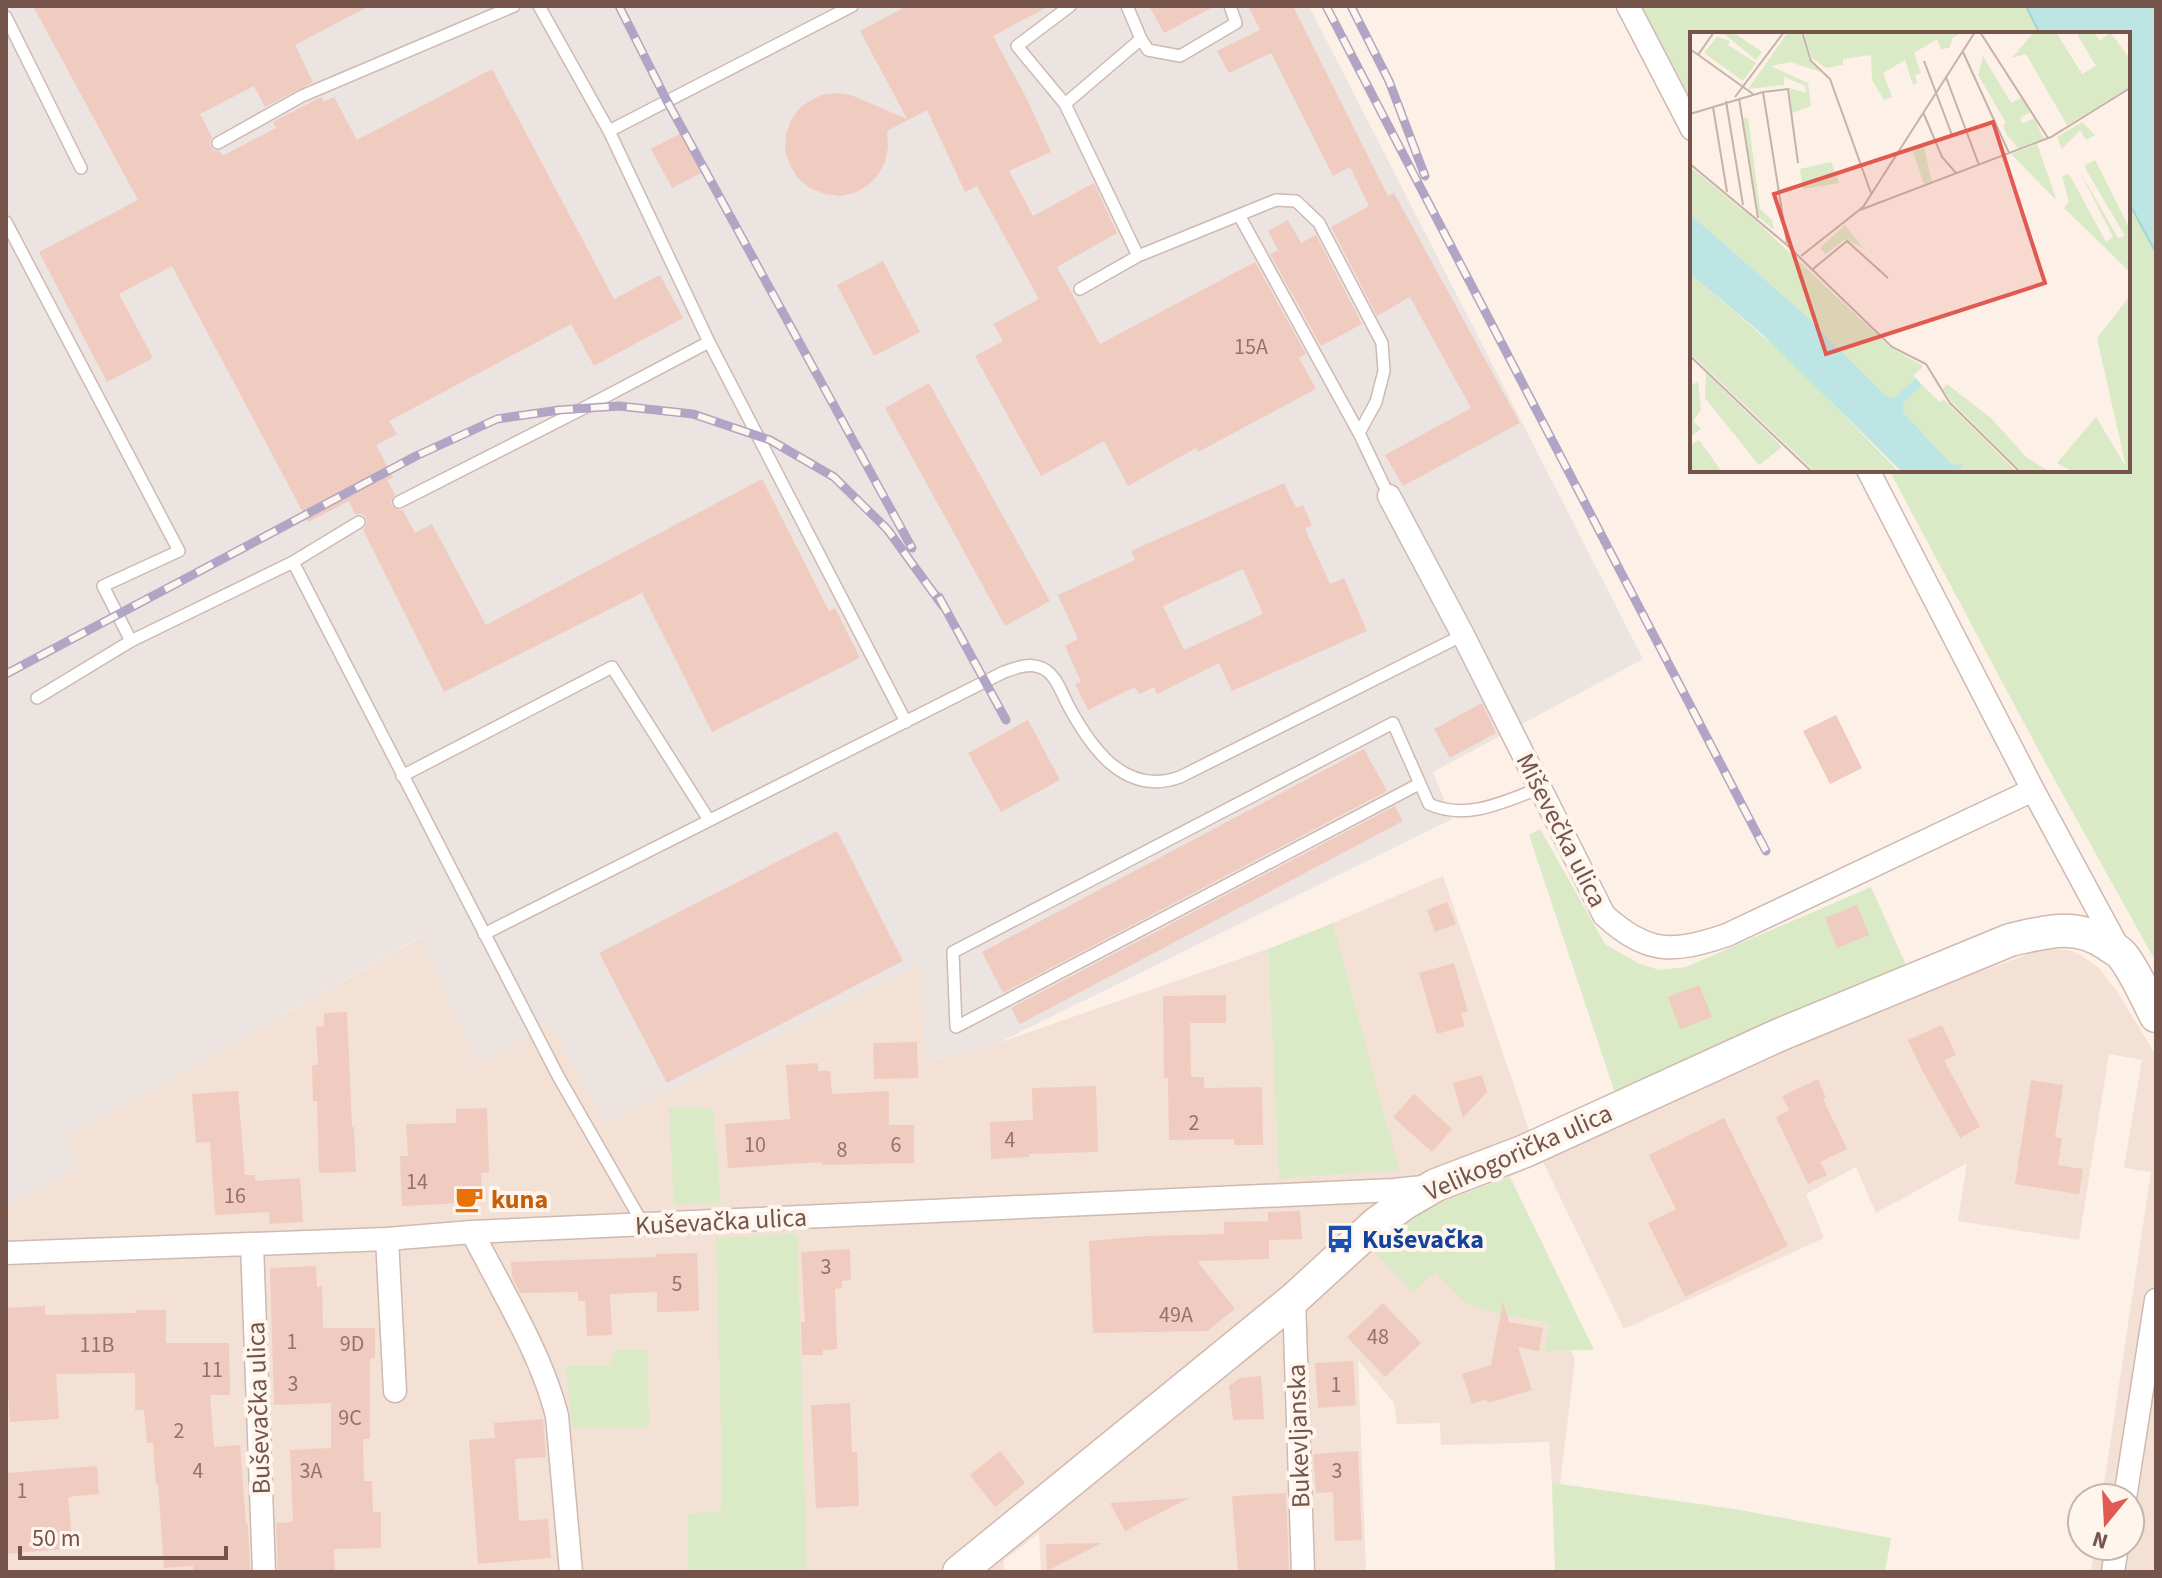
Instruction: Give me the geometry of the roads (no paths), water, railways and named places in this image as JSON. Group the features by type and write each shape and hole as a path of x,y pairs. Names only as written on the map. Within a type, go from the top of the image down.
{"street":[{"path":"1628,6 1690,125"},
{"path":"1869,472 2033,790 2156,1016"},
{"name":"Miševečka ulica","path":"1389,496 1604,915 1625,934 1646,944 1694,946 1727,935 2033,790"},
{"name":"Velikogorička ulica","path":"959,1572 1294,1299 1377,1223 1436,1185 1525,1151 1779,1035 2010,940 2062,929 2101,940 2122,954"},
{"name":"Kuševačka ulica","path":"6,1253 387,1239 472,1232 1394,1190 1436,1185"},
{"path":"472,1232 551,1392 557,1416 571,1572"},
{"path":"387,1239 395,1391"},
{"name":"Buševačka ulica","path":"252,1244 264,1572"},
{"name":"Bukevljanska","path":"1294,1299 1303,1572"},
{"path":"2128,1482 2156,1300"}],"lane":[{"path":"218,143 302,96 514,6"},
{"path":"539,6 609,131 709,342 906,722"},
{"path":"609,131 852,6"},
{"path":"1070,6 1017,46 1065,104 1138,256"},
{"path":"1127,6 1148,50 1180,56 1236,23 1230,6"},
{"path":"6,17 81,168"},
{"path":"1065,104 1141,39"},
{"path":"1080,289 1138,256 1276,200 1296,201 1319,223 1382,343 1384,371 1376,402 1359,433"},
{"path":"1239,215 1359,433 1389,496"},
{"path":"6,222 179,551 103,586 131,641"},
{"path":"399,502 709,342"},
{"path":"37,698 131,641 293,562 359,522"},
{"path":"293,562 558,1076 643,1225"},
{"path":"484,934 1004,672 1028,664 1043,667 1053,677 1093,744 1116,769 1133,779 1165,782 1463,635"},
{"path":"402,776 612,667 709,820"},
{"path":"1419,784 956,1027 953,952 1393,723 1429,804 1440,809 1472,811 1540,788"}],"water":[{"path":"2026,6 2156,6 2156,253 2130,205 2130,32 2039,32"}],"railway":[{"path":"619,6 667,101 912,548"},
{"path":"1326,6 1766,851"},
{"path":"1351,6 1389,81 1425,176"},
{"path":"6,674 416,456 497,419 559,410 619,406 693,414 770,440 834,477 887,529 943,606"},
{"path":"939,597 1006,720"}],"place":[{"name":"kuna","path":"469,1199"},
{"name":"Kuševačka","path":"1340,1239"}]}
